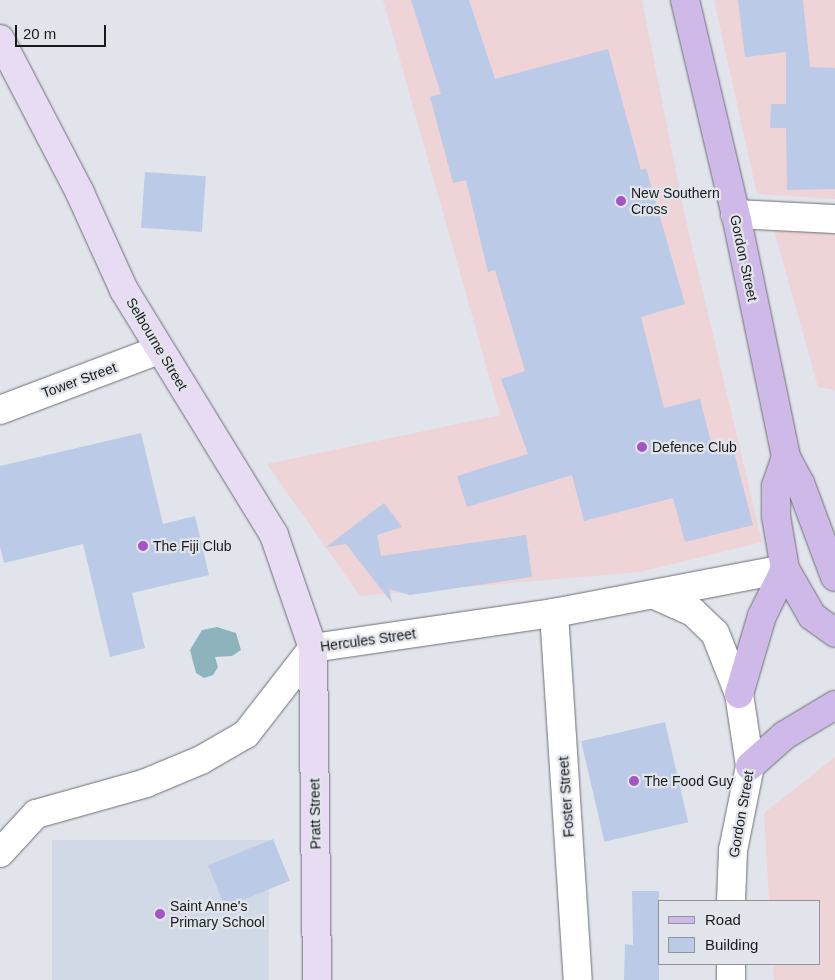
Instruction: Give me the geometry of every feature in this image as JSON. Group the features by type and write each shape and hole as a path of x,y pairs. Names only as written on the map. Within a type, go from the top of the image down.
{"main road":[{"name":"Gordon Street","path":"685,0 735,214 786,458 804,492 835,577"},
{"name":"Selbourne Street","path":"0,39 80,193 124,290 159,350 274,534 314,648"},
{"path":"786,458 776,486 776,516 785,569 812,616 835,633"},
{"path":"739,694 762,616 785,569"},
{"name":"Pratt Street","path":"314,648 317,980"},
{"path":"750,766 785,735 835,705"}],"street":[{"path":"735,214 835,219"},
{"name":"Tower Street","path":"0,410 159,350"},
{"path":"657,596 785,569"},
{"name":"Hercules Street","path":"0,852 36,814 146,783 201,760 246,734 314,648 657,596"},
{"name":"Gordon Street","path":"657,596 693,612 715,633 739,694 750,766 733,850 731,900"},
{"name":"Foster Street","path":"554,613 578,980"},
{"path":"730,965 731,980"}],"shaded area":[{"path":"383,0 642,0 684,212 762,542 640,572 360,596 267,464 500,415"},
{"path":"714,0 835,0 835,199 757,194"},
{"path":"772,223 835,226 835,390 818,387"},
{"path":"835,757 835,980 774,980 773,965 820,965 820,900 769,900 764,813"},
{"name":"Saint Anne's Primary School","path":"52,840 269,840 269,980 52,980"}],"water":[{"path":"217,627 236,633 241,650 232,656 215,657 218,667 213,675 204,678 196,673 190,650 202,630"}],"building":[{"path":"411,0 469,0 495,79 608,49 641,170 646,168 685,304 641,317 664,408 700,399 713,450 732,444 753,525 685,542 673,498 584,521 572,475 467,507 457,476 528,454 501,379 525,371 495,270 488,272 466,180 453,183 430,97 441,94"},
{"path":"738,0 803,0 810,67 835,68 835,189 787,190 786,128 770,128 771,104 786,104 786,52 745,57"},
{"path":"145,172 206,176 202,232 141,228"},
{"name":"The Fiji Club","path":"141,433 163,524 195,516 209,575 132,593 145,648 110,657 83,544 4,563 0,547 0,466"},
{"path":"384,503 402,527 377,535 381,556 526,535 532,577 410,595 389,589 392,603 346,544 326,547"},
{"name":"The Food Guy","path":"665,722 688,822 604,842 581,741"},
{"path":"273,839 290,881 225,907 208,865"},
{"path":"632,891 659,891 659,980 624,980 625,944 633,945"}],"place":[{"name":"New Southern Cross","path":"621,201"},
{"name":"Defence Club","path":"642,447"},
{"name":"The Fiji Club","path":"143,546"},
{"name":"The Food Guy","path":"634,781"},
{"name":"Saint Anne's Primary School","path":"160,914"}]}
